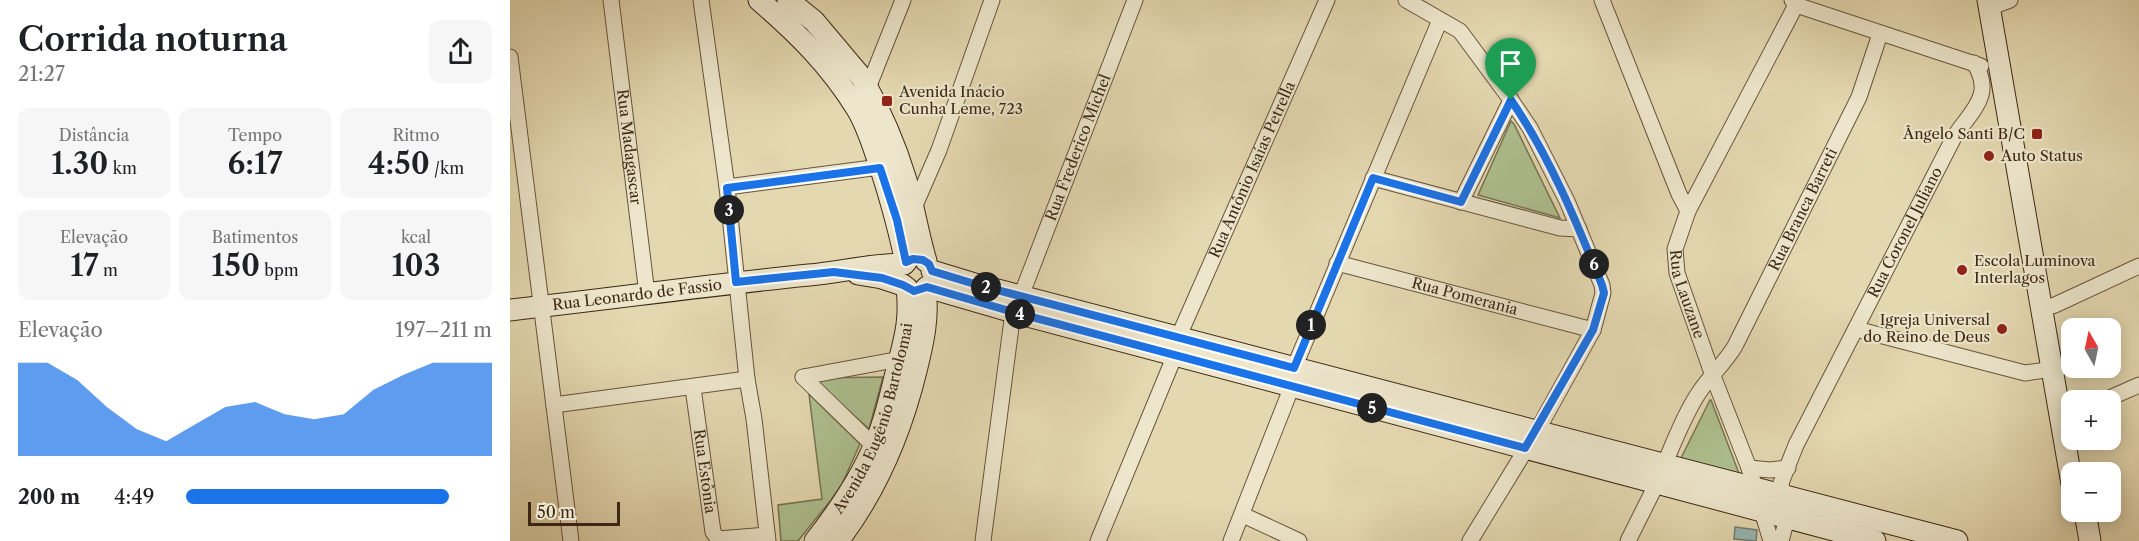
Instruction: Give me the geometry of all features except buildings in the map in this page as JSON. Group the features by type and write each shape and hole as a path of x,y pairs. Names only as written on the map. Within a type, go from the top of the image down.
{"street":[{"name":"Rua Madagascar","path":"611,0 647,294"},
{"path":"701,0 727,188 747,379 768,538"},
{"path":"759,0 801,37 835,77 858,110 880,168 905,215"},
{"path":"788,0 814,21 862,78 891,136 906,182 905,215 916,276 1661,474 1783,494 1801,501 1957,541"},
{"path":"868,88 903,0"},
{"path":"877,265 891,250 905,215 939,150 992,0"},
{"name":"Rua Frederico Michel","path":"983,541 1017,304 1135,0"},
{"name":"Rua Antônio Isaías Petrella","path":"1098,541 1177,346 1327,0"},
{"path":"1602,0 1688,211"},
{"path":"1409,1 1460,31 1530,128 1579,229 1604,293 1593,330 1531,440 1470,541"},
{"path":"1794,3 1881,34 1974,63 2006,79"},
{"name":"Rua Lauzane","path":"1771,541 1749,468 1713,376 1677,273 1675,249 1688,211 1794,3"},
{"path":"1997,3 2006,79 2061,391"},
{"path":"1231,541 1243,515 1337,263 1440,20"},
{"name":"Rua Branca Barreti","path":"1628,541 1661,474 1685,417 1698,393 1736,346 1839,140 1859,97 1881,34"},
{"path":"510,57 571,541"},
{"path":"1974,63 1983,84 1979,104 2011,105"},
{"path":"1461,202 1511,100"},
{"name":"Rua Coronel Juliano","path":"1783,494 1781,483 1797,445 1954,137 1979,104"},
{"path":"727,188 880,168"},
{"path":"1373,178 1560,228 1579,229"},
{"name":"Rua Pomerania","path":"1337,263 1593,330"},
{"name":"Rua Leonardo de Fassio","path":"510,310 877,265 916,276"},
{"path":"2045,308 2139,266"},
{"name":"Rua Leonardo de Fassio","path":"834,272 916,276"},
{"name":"Avenida Eugênio Bartolomai","path":"815,541 834,517 862,471 874,446 889,402 908,330 916,276"},
{"name":"Avenida Eugênio Bartolomai","path":"838,541 876,484 903,419 926,323 928,305 916,276"},
{"path":"1856,329 2025,373 2056,369"},
{"path":"874,446 803,377 900,359"},
{"path":"554,405 747,379"},
{"path":"2121,393 2139,385"},
{"name":"Rua Estônia","path":"693,388 713,532 718,539 768,538"},
{"path":"1749,468 1770,470 1788,468"},
{"path":"1661,474 1763,512 1875,541"},
{"path":"1781,541 1787,518 1783,494"},
{"path":"1243,515 1299,541"},
{"path":"2078,522 2081,541"},
{"path":"2087,522 2090,541"}],"green space":[{"path":"1511,121 1514,124 1560,218 1478,195"},
{"path":"883,377 869,429 813,378"},
{"path":"809,394 860,444 842,484 798,541 781,541 778,505 822,499"},
{"path":"1711,400 1740,476 1681,458"}],"water":[{"path":"1735,527 1757,530 1756,541 1734,539"}],"place":[{"name":"Avenida Inácio Cunha Leme, 723","path":"887,101"},
{"name":"Ângelo Santi B/C","path":"2037,134"},
{"name":"Auto Status","path":"1989,156"},
{"name":"Escola Luminova Interlagos","path":"1962,270"},
{"name":"Igreja Universal do Reino de Deus","path":"2002,329"}],"route":[{"path":"1511,100 1530,128 1567,201 1604,293 1593,330 1537,431 1525,448 927,287 914,291 882,278 834,272 736,282 727,188 880,168 897,220 906,262 920,259 929,264 932,271 978,285 1294,368 1373,178 1461,202 1511,100"}]}
